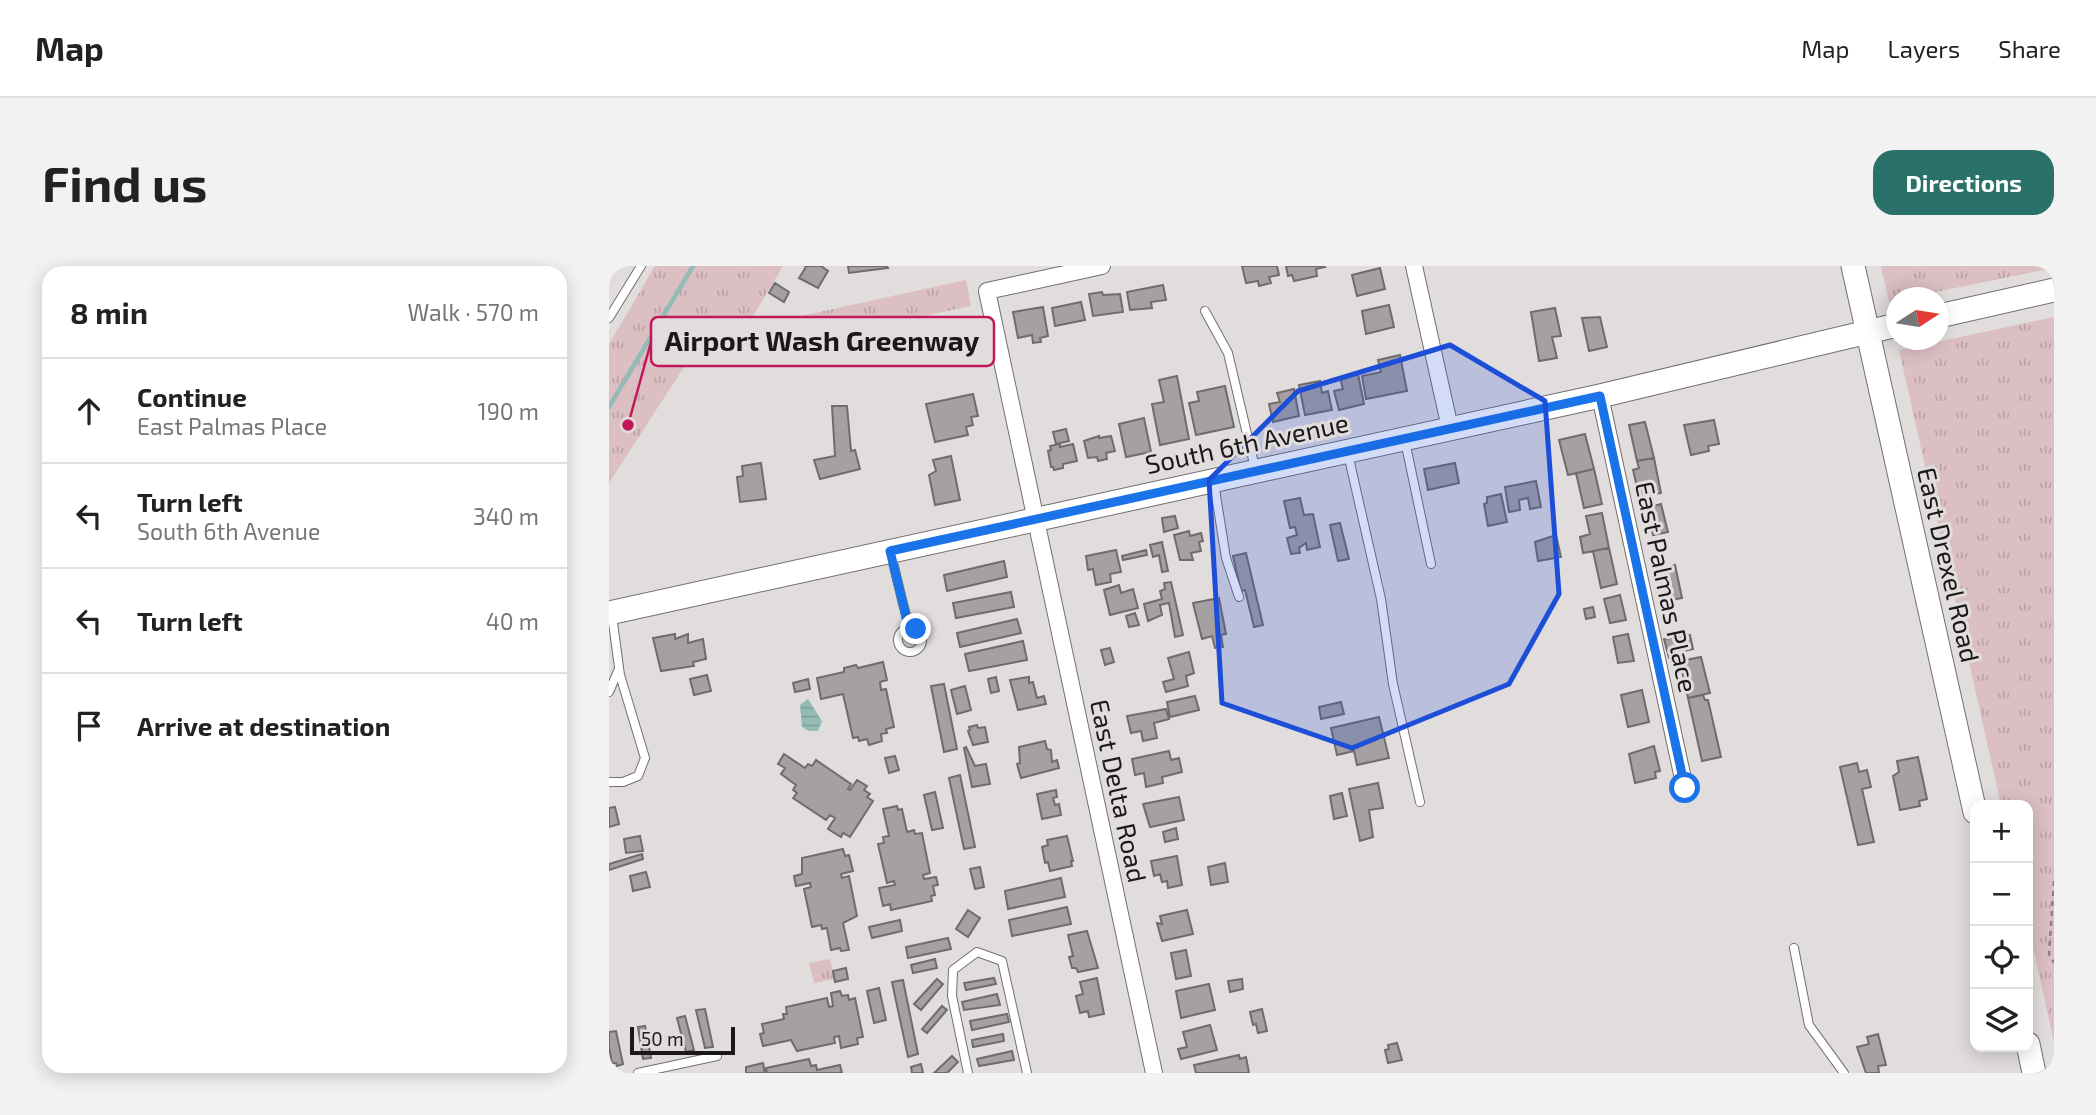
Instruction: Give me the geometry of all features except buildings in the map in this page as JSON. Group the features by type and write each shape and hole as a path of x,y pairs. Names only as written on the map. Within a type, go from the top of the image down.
{"street":[{"name":"East Delta Road","path":"1102,266 987,291 1154,1073"},
{"path":"1414,266 1450,428"},
{"name":"East Drexel Road","path":"1853,266 1972,800"},
{"path":"1949,314 2054,290"},
{"name":"South 6th Avenue","path":"610,612 1600,396 1886,327"},
{"name":"East Palmas Place","path":"1600,396 1685,788"},
{"path":"2030,1052 2034,1073"}],"lane":[{"path":"609,318 641,266"},
{"path":"1205,311 1228,353 1255,471"},
{"path":"1404,438 1431,564"},
{"path":"1348,451 1381,599 1393,684 1420,802"},
{"path":"1213,480 1226,558 1239,597"},
{"path":"890,551 909,628"},
{"path":"609,782 623,782 638,776 645,758 619,668 610,612"},
{"path":"609,692 619,668"},
{"path":"1794,948 1809,1025 1845,1073"},
{"path":"968,1073 952,996 953,970 977,952 1002,961 1027,1073"},
{"path":"638,1073 717,1056"}],"path":[{"path":"2054,881 2049,954 2054,963"}],"highlighted area":[{"path":"1450,345 1545,401 1559,594 1509,684 1352,748 1222,703 1209,480 1298,391"}],"green space":[{"path":"655,266 783,266 746,328 966,280 971,306 684,367 609,483 609,344"},
{"path":"1881,266 2054,266 1949,289 1949,287 1886,288"},
{"path":"2054,317 2054,1042 2033,948 2033,800 2000,800 1899,350 1949,350 1949,339"},
{"path":"830,959 835,979 814,983 809,963"}],"water":[{"path":"808,699 822,721 818,731 809,731 802,727 800,705"}],"waterway":[{"path":"609,407 693,266"}],"place":[{"name":"Airport Wash Greenway","path":"628,425"}],"route":[{"path":"916,629 909,628 890,551 1600,396 1685,788"}]}
